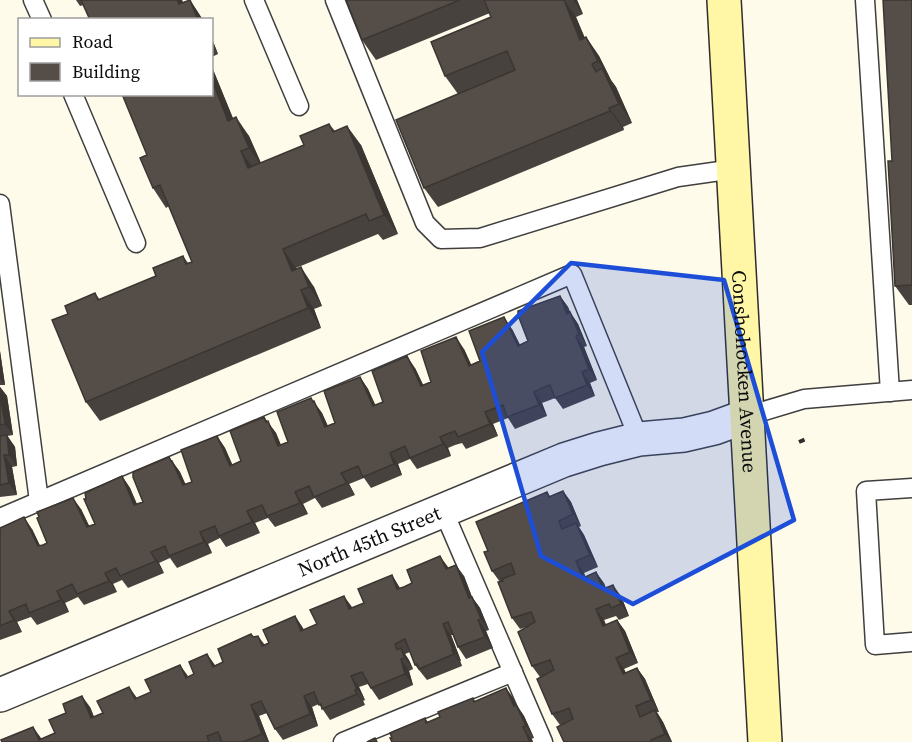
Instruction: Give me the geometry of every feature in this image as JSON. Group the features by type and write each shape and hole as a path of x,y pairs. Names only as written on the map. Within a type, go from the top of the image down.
{"main road":[{"name":"Conshohocken Avenue","path":"724,0 765,742"}],"street":[{"name":"North 45th Street","path":"0,695 564,460 599,448 639,439 684,435 714,428 747,416"}],"lane":[{"path":"33,0 41,18"},
{"path":"254,0 300,106"},
{"path":"335,0 425,224 441,239 480,238 678,177 734,170"},
{"path":"865,0 890,392"},
{"path":"74,96 136,243"},
{"path":"0,204 39,501"},
{"path":"0,518 572,274 639,439"},
{"path":"747,416 804,399 912,390"},
{"path":"912,488 866,491 875,645 912,642"},
{"path":"443,510 543,742"},
{"path":"343,742 513,672"}],"path":[{"path":"799,442 806,439"}],"highlighted area":[{"path":"571,263 724,280 794,520 633,604 541,556 482,352"}],"building":[{"path":"81,0 177,0 179,4 190,0 197,18 89,18"},
{"path":"346,0 460,0 362,40"},
{"path":"484,0 564,0 580,40 586,37 598,61 592,64 596,72 602,68 619,104 609,108 610,111 424,188 396,120 515,70 507,51 445,76 431,42 491,17"},
{"path":"883,0 912,0 912,285 895,286 888,161 892,161"},
{"path":"213,83 228,121 236,117 249,148 241,151 248,168 304,145 300,136 329,124 333,132 347,126 384,215 369,221 366,214 283,249 292,271 301,267 309,287 301,290 308,308 86,402 52,320 68,314 65,306 95,293 98,300 156,276 153,268 183,256 186,264 192,262 160,185 153,188 140,158 147,155 123,96 213,96"},
{"path":"560,296 579,334 576,336 589,369 582,372 587,385 555,398 550,385 542,388 534,392 539,405 507,417 503,405 485,412 490,424 458,437 455,431 447,434 440,437 443,444 410,458 405,446 390,453 394,464 363,477 358,466 341,473 347,483 314,497 309,486 295,492 300,503 267,516 262,505 247,511 252,522 219,536 215,526 200,532 204,542 169,556 165,546 151,552 156,561 120,576 116,568 105,573 109,581 77,594 72,584 57,591 61,600 29,613 26,604 9,611 14,620 0,626 0,528 24,517 38,546 43,545 47,543 37,518 39,517 37,512 73,498 87,527 95,524 84,499 86,499 85,493 122,476 134,505 143,502 133,472 169,457 183,485 192,482 181,450 217,436 230,466 241,461 230,431 264,417 266,422 268,421 278,446 288,442 277,412 311,398 325,427 335,423 324,391 360,377 373,406 383,402 372,371 407,356 421,386 431,382 421,351 456,337 469,366 480,361 469,331 504,317 518,346 528,341 518,311"},
{"path":"0,393 5,424 0,425"},
{"path":"7,435 9,455 4,455 9,483 0,485 0,436"},
{"path":"563,491 573,514 559,521 562,529 576,523 590,555 576,561 583,578 596,572 603,589 613,585 621,604 611,608 609,604 596,609 603,626 617,620 630,652 616,658 623,674 637,668 651,700 636,706 640,717 655,710 665,734 651,740 652,742 564,742 557,727 573,719 569,708 552,714 537,679 554,670 550,660 532,666 518,632 535,622 533,616 531,612 512,618 498,582 515,574 511,563 492,571 484,552 488,551 476,522 547,492 549,497"},
{"path":"440,556 446,569 456,565 469,598 472,597 481,619 478,620 485,637 458,647 448,622 443,624 454,654 419,669 417,664 415,665 405,639 395,644 397,650 401,648 405,658 401,659 405,674 371,688 362,672 351,676 357,694 322,709 314,692 304,696 310,714 275,729 261,701 251,705 262,734 243,742 222,742 218,732 207,736 209,742 2,742 1,740 33,727 39,740 55,733 49,720 66,713 63,704 82,696 91,718 103,713 97,701 129,687 135,699 151,692 145,680 180,665 186,678 194,674 189,662 207,654 213,667 223,662 218,649 251,634 253,637 258,636 262,646 269,643 263,630 295,616 301,631 317,624 310,610 344,596 349,609 364,603 358,589 392,575 397,589 404,587 412,583 407,570"},
{"path":"506,688 526,726 523,727 530,742 392,742 390,738 392,738 390,733 425,718 426,723 440,717 438,712 473,698 474,702"}]}
